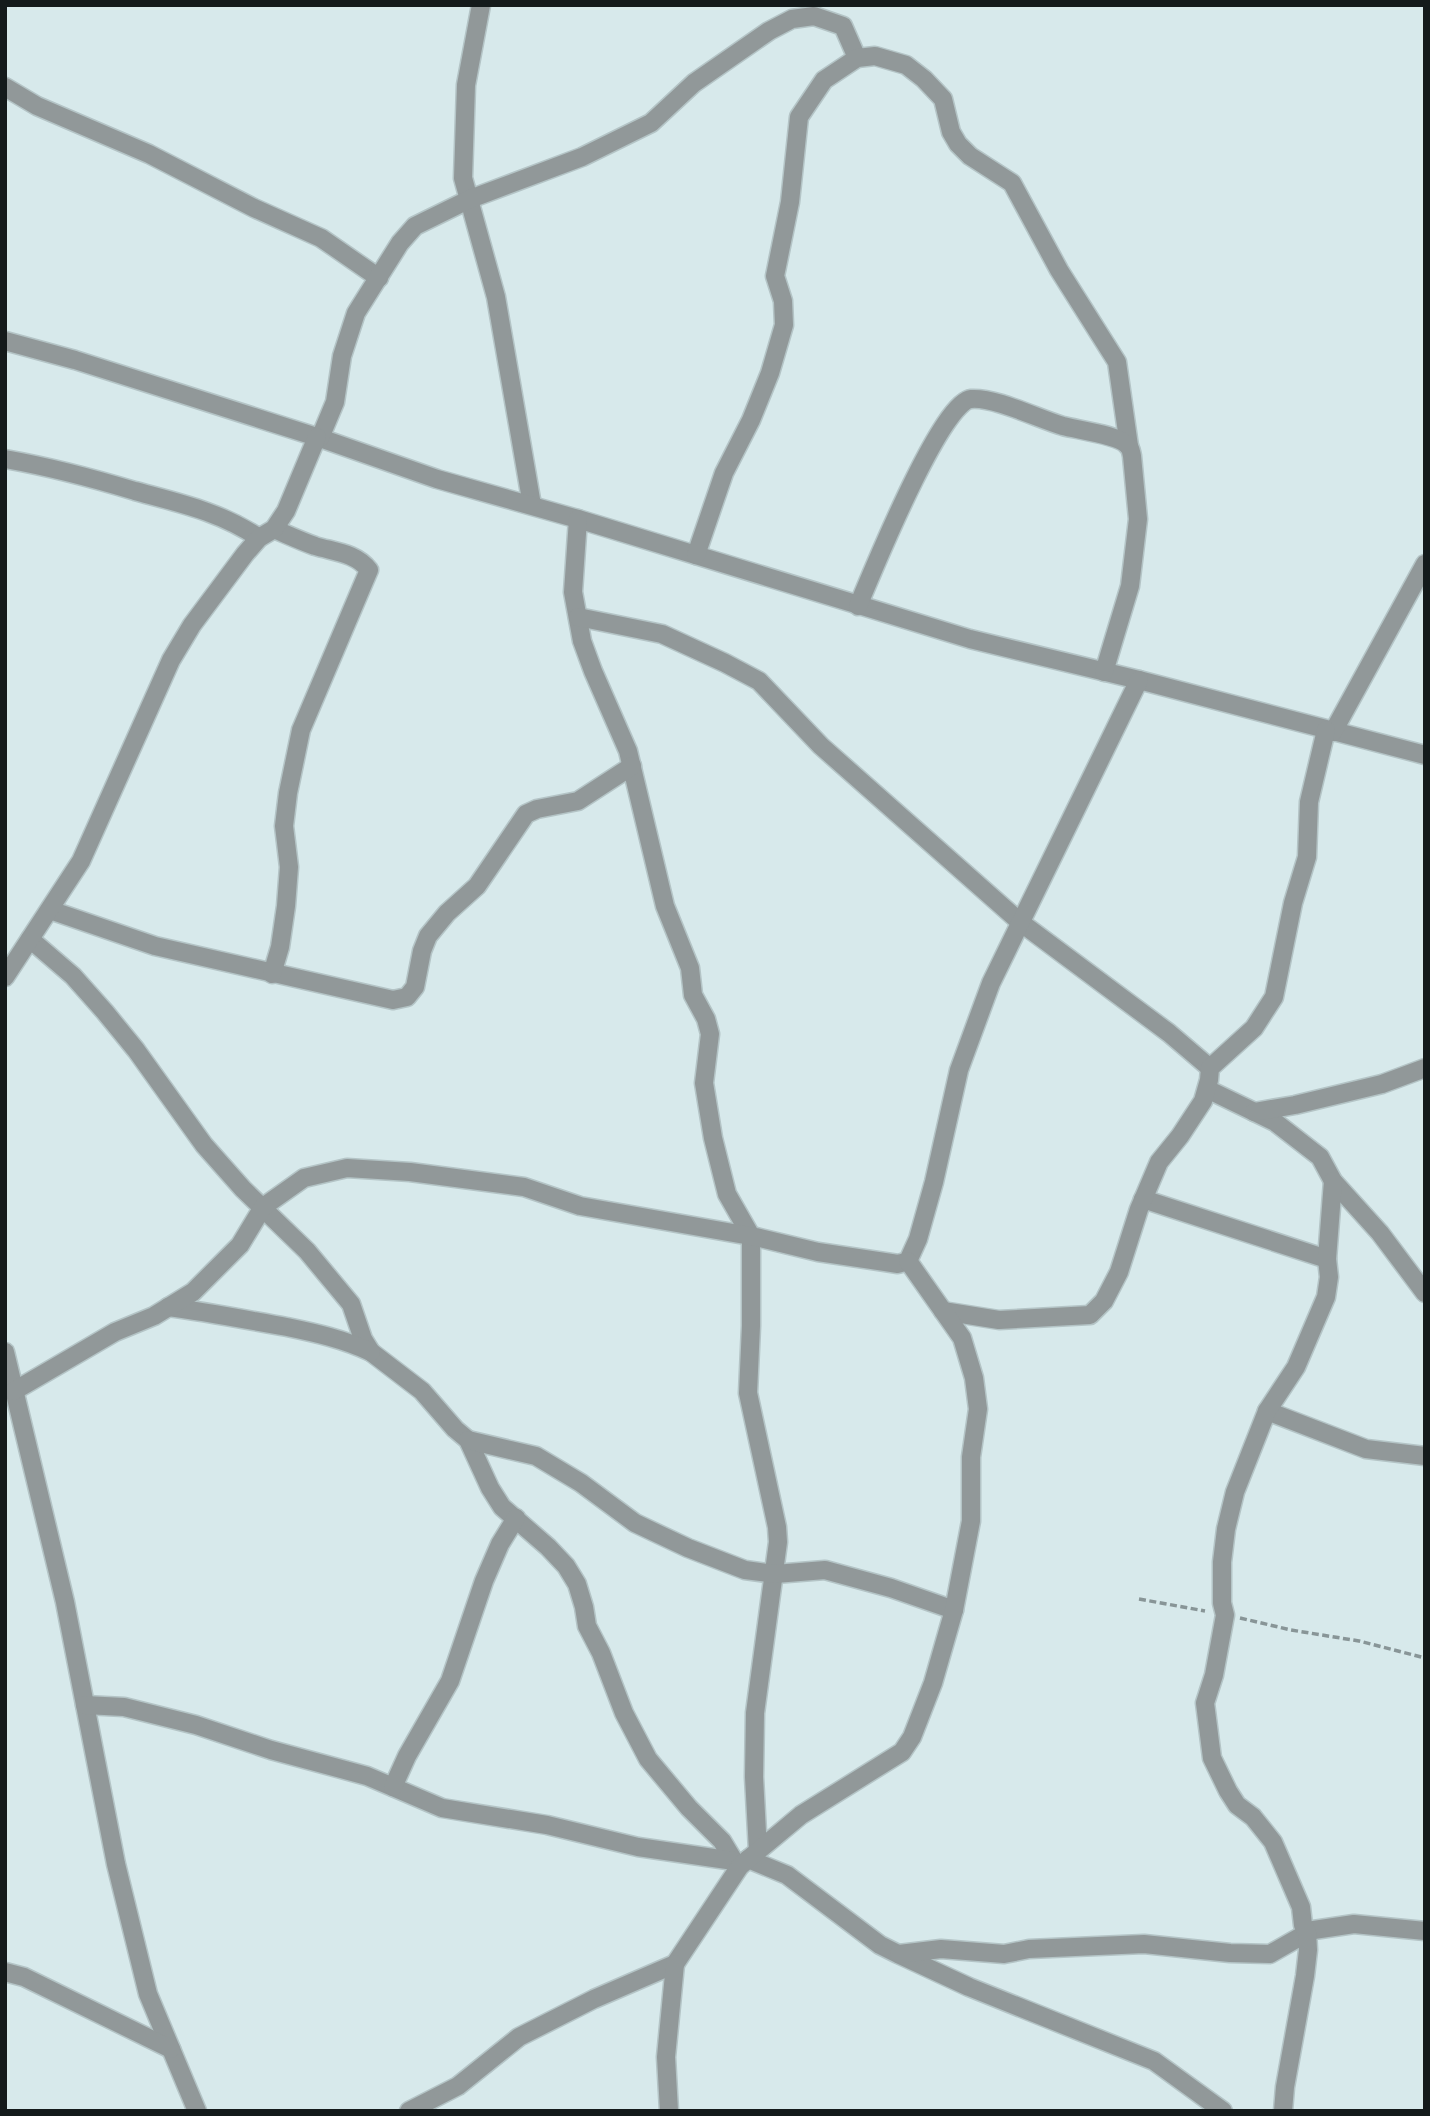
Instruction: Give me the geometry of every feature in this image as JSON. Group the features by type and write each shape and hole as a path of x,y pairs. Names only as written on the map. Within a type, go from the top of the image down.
{"street":[{"path":"481,5 466,85 463,178 496,297 532,505"},
{"path":"5,977 81,860 171,660 192,625 286,511 334,402 342,356 356,313 400,243 415,226 470,200 582,157 651,123 694,83 769,31 813,11 843,26 857,58"},
{"path":"696,555 724,473 771,373 784,325 783,301 775,276 790,202 799,117 824,80 857,58 875,55 906,65 924,79 943,99 951,132 958,144 970,156 1012,183 1059,270 1117,362 1132,456 1138,519 1130,586 1104,671"},
{"path":"5,87 37,106 149,154 321,239 379,278"},
{"path":"5,341 75,360 437,478 970,639 1425,755"},
{"path":"858,606 937,436 962,402 972,399 990,402 1089,433 1114,436 1129,446"},
{"path":"5,459 87,476 195,506 266,534 348,554 364,563 369,570 301,730 284,826 289,867 286,906 280,947 272,974"},
{"path":"578,519 573,592 582,641 628,751 666,906 690,968 693,995 706,1019 710,1034 705,1096 721,1175 727,1194 751,1236 748,1392 764,1478 777,1527 775,1574 755,1713 754,1777 745,1859"},
{"path":"943,1311 999,1320 1090,1315 1104,1301 1119,1272 1143,1199 1159,1162 1198,1110 1207,1088 1210,1068 1254,1028 1274,997 1293,903 1307,857 1310,802 1330,731 1425,564"},
{"path":"578,617 662,634 759,681 821,746 1020,922 1169,1033 1210,1068"},
{"path":"14,1391 115,1332 154,1316 193,1292 240,1245 263,1207 304,1178 347,1168 410,1172 524,1187 580,1206 751,1236 831,1254 898,1264 908,1261 918,1239 934,1182 958,1070 990,983 1139,680"},
{"path":"50,910 128,938 272,974 302,978 393,1000 407,997 415,987 422,951 428,936 447,913 477,886 526,814 537,809 578,802 632,766"},
{"path":"30,939 73,976 105,1012 204,1145 243,1189 306,1251 351,1304 363,1339 371,1352"},
{"path":"1254,1112 1382,1084 1425,1068"},
{"path":"1207,1088 1275,1122 1321,1157 1333,1181 1380,1233 1425,1293"},
{"path":"1283,2111 1305,1976 1307,1931 1301,1907 1273,1842 1253,1816 1237,1805 1212,1758 1205,1703 1214,1675 1225,1615 1222,1603 1222,1562 1235,1492 1268,1411 1296,1367 1326,1297 1333,1181"},
{"path":"1143,1199 1327,1259"},
{"path":"669,2111 666,2057 675,1964 745,1859 801,1815 902,1752 912,1737 933,1683 954,1610 971,1521 971,1457 978,1409 974,1378 962,1338 908,1261"},
{"path":"168,1307 331,1336 371,1352 422,1391 468,1440 490,1488 502,1507 566,1566 577,1584 587,1626 601,1653 624,1713 648,1759 689,1808 722,1841 745,1859"},
{"path":"5,1352 65,1602 116,1864 145,1981 197,2111"},
{"path":"1268,1411 1366,1449 1425,1456"},
{"path":"468,1440 536,1456 581,1483 635,1523 715,1560 745,1570 775,1574 825,1570 891,1588 954,1610"},
{"path":"393,1787 407,1756 450,1681 484,1581 516,1518"},
{"path":"85,1705 124,1707 196,1725 271,1750 367,1776 442,1808 547,1825 638,1847 745,1859 787,1875 880,1945 969,1987 1154,2061 1223,2111"},
{"path":"898,1954 941,1949 1004,1954 1029,1949 1144,1944 1230,1953 1270,1954 1307,1931 1354,1924 1425,1931"},
{"path":"409,2111 458,2086 519,2037 594,1999 675,1964"},
{"path":"5,1972 24,1977 171,2049"}],"path":[{"path":"1139,1599 1359,1641 1425,1658"}]}
